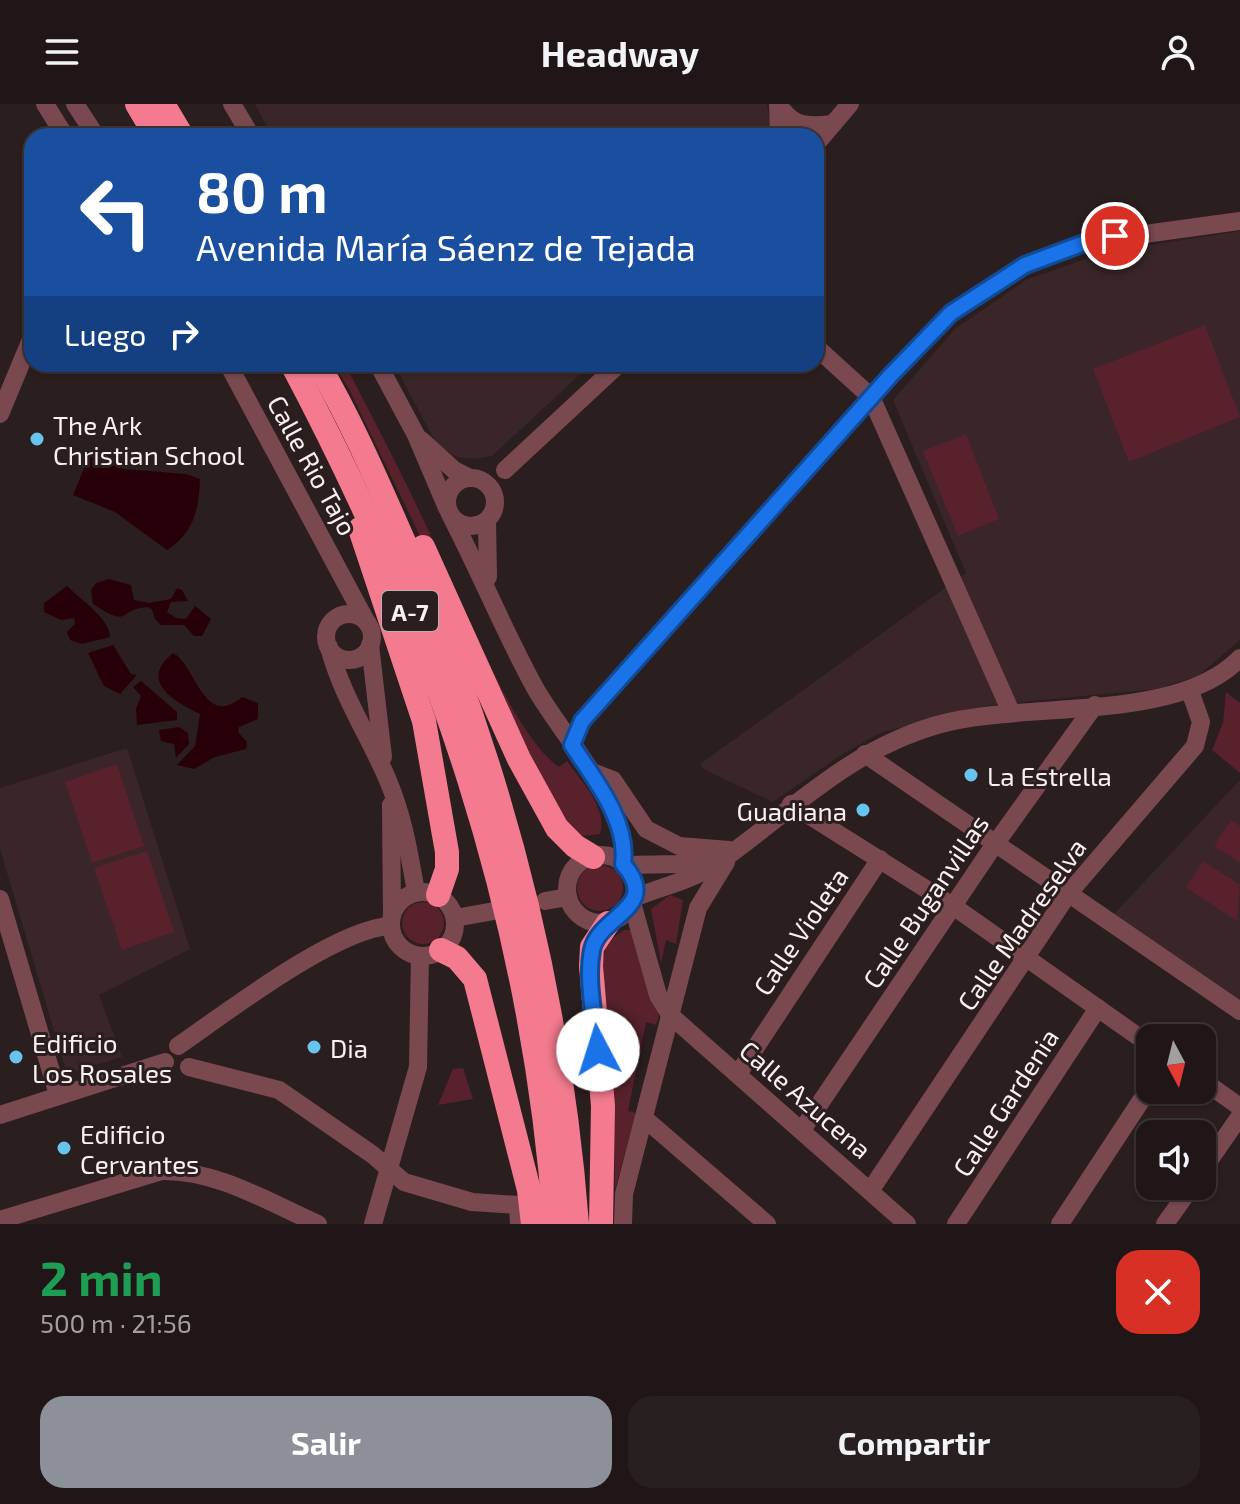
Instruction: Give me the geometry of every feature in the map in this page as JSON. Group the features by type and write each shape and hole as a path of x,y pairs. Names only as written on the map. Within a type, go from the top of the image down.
{"highway":[{"path":"137,104 151,128"},
{"path":"163,104 177,128"},
{"name":"A-7","path":"296,372 376,531 427,650 470,776 508,867"},
{"name":"A-7","path":"323,372 344,407 443,631 491,768 508,867 524,936 560,1065 577,1224"},
{"path":"344,407 382,464 435,570 519,759 557,828 575,846 595,856"},
{"path":"330,435 424,721 447,852 447,869 427,893"},
{"path":"601,1224 603,1106 591,966 592,947 608,923"},
{"name":"A-7","path":"524,936 555,1224"},
{"path":"431,953 457,958 475,979 529,1190 533,1224"}],"street":[{"path":"45,104 60,128"},
{"path":"75,104 91,128"},
{"path":"232,104 246,128"},
{"path":"778,104 788,120 804,127 833,124"},
{"path":"778,104 779,128"},
{"path":"824,135 850,104"},
{"path":"572,745 582,721 871,397 951,313 1025,265 1094,240 1240,221"},
{"path":"824,354 871,397 1011,712"},
{"path":"0,414 24,356"},
{"name":"Calle Rio Tajo","path":"232,372 367,623"},
{"path":"382,372 416,435 449,512 535,688 616,819 625,851 624,864 632,877 633,900 658,995 670,1015"},
{"path":"493,599 485,565 487,521 495,508 494,494 505,470 610,372"},
{"path":"416,435 454,470 485,481 494,494"},
{"path":"449,512 449,492 472,478 505,470"},
{"path":"449,512 465,525 487,521"},
{"path":"352,592 326,633 329,647 339,686 388,781 391,921 400,946 431,953"},
{"path":"339,616 354,615 367,623 378,730 388,781 427,893"},
{"path":"329,647 339,657 353,659 370,645"},
{"path":"616,819 595,856 575,867 567,887 568,897 578,915 597,923 608,923 626,912 633,900 703,872 791,804 865,754 937,724 1011,712 1166,697 1190,691 1236,670"},
{"name":"Calle Madreselva","path":"870,1191 1068,894 1195,746 1201,735 1201,722 1190,691"},
{"name":"Calle Buganvillas","path":"802,1130 953,906 1095,705"},
{"path":"865,754 1240,1011"},
{"path":"589,771 613,780 646,829 679,846 733,848"},
{"path":"791,804 953,906 1136,1035"},
{"path":"595,856 624,864 696,861 733,848"},
{"path":"641,1224 623,1216 644,1118 698,908 733,848"},
{"name":"Calle Violeta","path":"738,1074 880,859"},
{"path":"680,880 693,890 698,908"},
{"path":"165,1062 169,1049 314,956 363,931 391,921 401,901 427,893 446,900 455,918 453,936 431,953 418,1067 373,1224"},
{"path":"545,901 568,897"},
{"path":"0,899 58,1095"},
{"path":"455,918 494,911"},
{"name":"Calle Gardenia","path":"956,1224 1098,1008"},
{"name":"Calle Azucena","path":"670,1015 907,1224"},
{"path":"178,1046 189,1051 192,1059 189,1067"},
{"path":"0,1115 165,1062"},
{"path":"165,1062 174,1072 189,1067 279,1090 389,1167 404,1182 472,1202 518,1205 519,1224"},
{"path":"1216,1090 1240,1107"},
{"path":"1060,1224 1139,1104"},
{"path":"1216,1151 1240,1116"},
{"path":"644,1118 767,1224"},
{"path":"0,1220 162,1171 184,1171 211,1177 318,1224"},
{"path":"1165,1224 1182,1200"}],"shaded area":[{"path":"255,104 767,104 771,128 268,128"},
{"path":"1240,231 1240,640 1198,676 1156,689 991,705 880,733 841,755 773,802 703,769 700,764 966,573 893,400 955,329 1026,280 1106,252"},
{"path":"1205,325 1240,417 1129,462 1093,369"},
{"path":"338,372 349,372 413,498 483,652 521,723 540,749 559,767 567,761 586,786 600,814 600,834 582,836 566,822 517,737"},
{"path":"398,372 582,372 492,456 474,459 457,457 438,447"},
{"path":"966,434 999,519 958,536 923,451"},
{"path":"91,452 124,469 186,474 200,479 196,510 183,536 167,550 115,512 73,495"},
{"path":"109,579 131,585 134,600 149,603 171,599 177,588 182,590 188,601 171,602 167,612 176,618 186,619 195,606 211,619 202,636 194,636 184,625 161,625 152,609 147,607 119,617 113,615 93,604 91,590 96,583"},
{"path":"67,586 100,616 110,637 82,644 70,640 67,632 75,624 74,618 61,620 44,612 44,603"},
{"path":"113,645 131,674 137,675 120,694 104,686 88,653"},
{"path":"173,653 181,659 202,692 218,706 229,705 242,697 258,703 258,719 239,727 238,732 247,742 246,749 215,757 194,769 177,765 195,746 200,714 171,697 159,682 163,663"},
{"path":"141,681 177,712 177,720 137,725 136,709 141,696 133,687"},
{"path":"1226,692 1240,703 1240,773 1212,750 1223,723"},
{"path":"179,727 188,733 189,744 176,758 174,744 161,741 159,730"},
{"path":"127,748 190,949 99,995 122,1057 67,1074 0,849 0,788"},
{"path":"117,764 144,846 92,863 65,782"},
{"path":"1240,780 1240,1000 1114,914"},
{"path":"1231,820 1240,826 1240,863 1214,846"},
{"path":"147,851 174,932 122,950 94,868"},
{"path":"1203,861 1240,885 1237,921 1186,887"},
{"path":"600,865 616,872 623,888 616,904 600,911 584,904 577,888 584,872"},
{"path":"670,895 683,900 676,944 666,940 661,963 651,909"},
{"path":"423,902 438,908 444,923 438,938 423,944 408,938 402,923 408,908"},
{"path":"624,930 631,930 659,1017 656,1025 646,1022 628,1111 636,1113 615,1190 613,1076 602,968 606,943"},
{"path":"463,1068 473,1099 438,1105 453,1069"}],"place":[{"name":"The Ark Christian School","path":"37,439"},
{"name":"La Estrella","path":"971,775"},
{"name":"Guadiana","path":"863,810"},
{"name":"Dia","path":"314,1047"},
{"name":"Edificio Los Rosales","path":"16,1057"},
{"name":"Edificio Cervantes","path":"64,1148"}],"route":[{"path":"598,1050 592,947 608,923 626,912 635,891 632,877 623,864 625,851 616,819 572,745 575,732 891,375 951,313 986,287 1025,265 1087,242 1115,236"}]}
